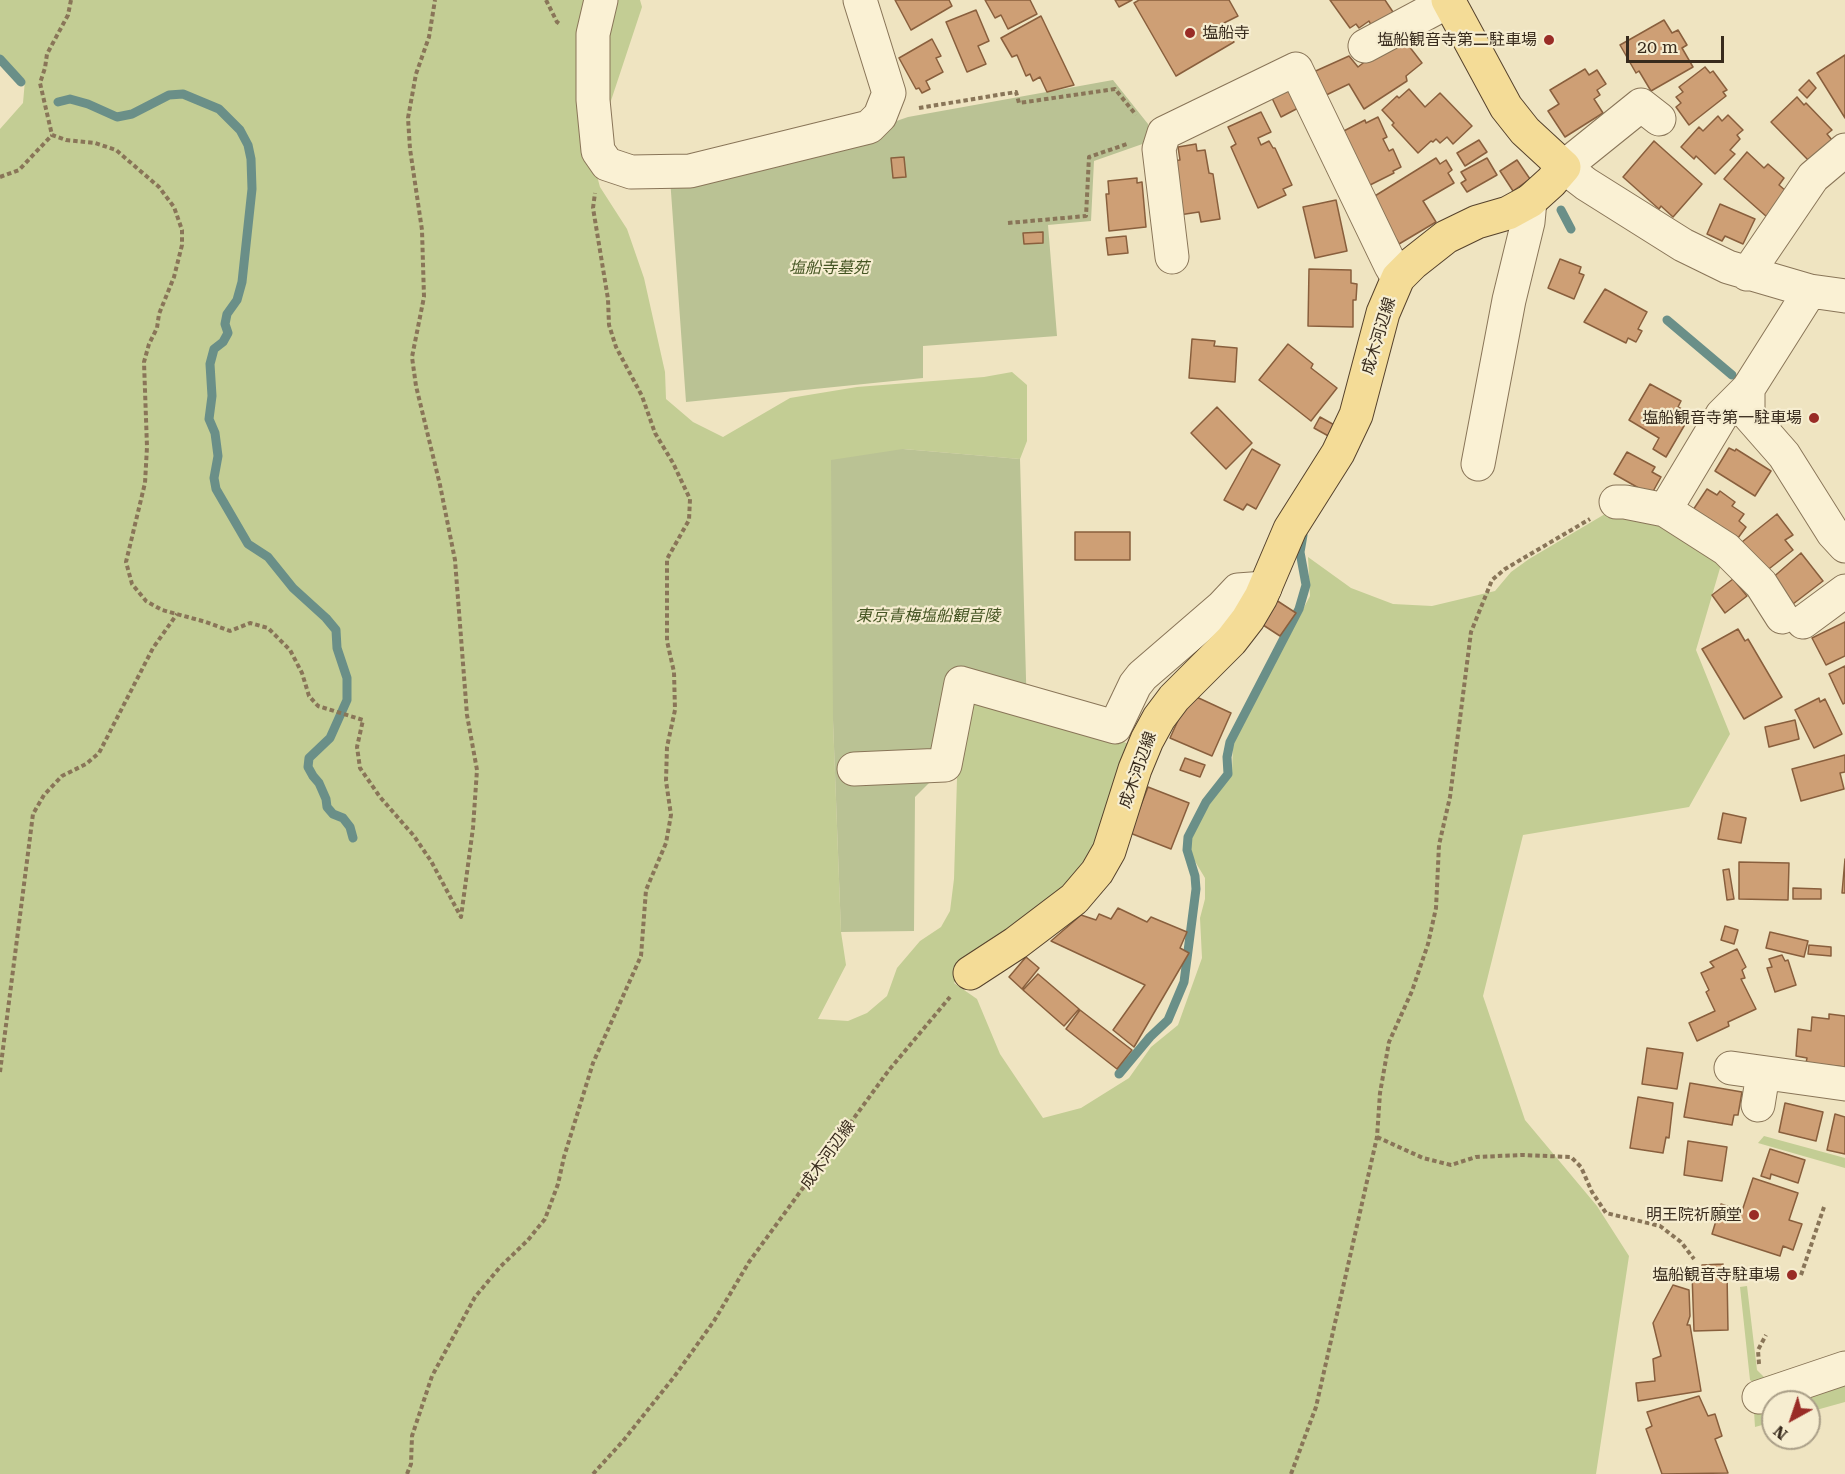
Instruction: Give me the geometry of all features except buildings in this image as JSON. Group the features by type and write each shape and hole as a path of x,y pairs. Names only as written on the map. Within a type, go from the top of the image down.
{"main road":[{"path":"1449,1 1506,107 1525,131 1563,167"},
{"name":"成木河辺線","path":"970,973 1016,943 1074,899 1097,872 1109,851 1135,769 1159,718 1174,698 1231,641 1248,619 1265,588 1290,529 1338,453 1356,415 1383,313 1398,278 1446,237 1477,222 1508,213 1530,201 1551,182 1563,167"}],"street":[{"path":"601,0 593,34 592,100 598,152 607,164 631,172 690,171 869,127 880,116 888,93 860,0"},
{"path":"1365,46 1449,1"},
{"path":"1172,257 1158,135 1296,69 1398,278"},
{"path":"1659,119 1641,105 1563,167 1683,245 1728,267 1810,291 1845,296"},
{"path":"1747,274 1813,177 1845,150"},
{"path":"1478,464 1509,300 1528,222 1530,201"},
{"path":"1665,510 1722,415 1748,389 1810,291"},
{"path":"1748,389 1748,414 1784,455 1833,533 1845,546"},
{"path":"1616,502 1665,510 1726,549 1792,619 1845,591"},
{"path":"854,769 945,765 961,683 1115,727 1135,685 1142,676 1222,607 1238,590 1265,588"},
{"path":"1731,1068 1761,1089 1845,1084"},
{"path":"1759,1397 1845,1368"}],"path":[{"path":"52,135 40,83 47,54 68,15 70,0"},
{"path":"52,135 66,140 95,143 116,150 159,188 174,207 182,230 182,245 174,277 159,314 157,328 144,362 147,438 144,483 126,562 132,584 146,601 162,610 230,631 250,623 268,628 290,650 302,673 309,696 318,706 363,720 357,747 360,768 380,797 432,861 461,917 473,828 477,770 467,715 455,560 416,386 412,357 424,297 422,230 410,149 408,118 416,75 429,37 435,0"},
{"path":"880,116 1016,92 1019,103 1115,89 1158,135 1089,157 1086,216 1008,223"},
{"path":"0,177 19,170 52,135"},
{"path":"408,1474 411,1464 412,1436 432,1376 476,1297 500,1267 528,1240 545,1219 558,1184 593,1063 641,957 646,890 666,843 671,815 666,781 667,747 675,710 674,672 667,641 667,559 689,520 690,499 673,463 655,433 642,396 616,347 609,325 608,299 593,208 596,183 607,164"},
{"path":"1291,1474 1316,1407 1377,1137 1380,1093 1389,1042 1416,981 1436,908 1439,845 1450,797 1471,632 1492,580 1505,569 1616,502"},
{"path":"0,1072 33,814 44,795 62,776 86,764 99,753 153,648 177,614"},
{"name":"成木河辺線","path":"593,1474 623,1441 674,1377 714,1321 749,1262 889,1070 970,973"},
{"path":"1377,1137 1423,1158 1451,1165 1476,1157 1522,1155 1571,1157 1581,1167 1606,1213 1660,1226 1680,1242 1694,1259"},
{"path":"1801,1275 1824,1207"}],"green space":[{"path":"0,0 640,0 642,7 592,158 600,187 627,229 644,278 665,372 666,399 693,422 723,437 790,398 857,387 984,377 1012,372 1027,385 1027,441 1020,459 903,449 833,720 841,932 846,965 818,1019 848,1021 867,1013 887,996 897,968 920,941 941,927 950,911 954,879 957,778 970,707 982,701 1137,746 1094,867 966,966 954,983 977,999 1000,1054 1043,1118 1081,1108 1129,1078 1151,1047 1178,1025 1202,958 1200,918 1205,899 1205,878 1190,853 1192,836 1204,811 1232,773 1233,742 1310,596 1308,557 1351,588 1393,604 1432,606 1495,591 1511,572 1529,559 1605,514 1629,507 1723,558 1696,650 1730,734 1689,807 1523,835 1483,996 1525,1120 1597,1206 1629,1256 1596,1474 0,1474 0,129 23,103 25,80 0,55"},
{"name":"塩船寺墓苑","path":"1113,80 1148,124 1151,141 1094,161 1091,221 1048,225 1057,336 923,346 923,378 686,402 670,178 885,125 908,117"},
{"name":"東京青梅塩船観音陵","path":"903,449 1020,459 1027,715 982,702 970,707 957,778 934,778 915,797 914,931 841,932 833,720 831,460"},
{"path":"1764,1136 1845,1158 1845,1168 1758,1143"},
{"path":"1747,1286 1757,1370 1764,1377 1845,1351 1845,1357 1759,1386 1750,1380 1740,1287"},
{"path":"1845,1380 1845,1402 1821,1409 1821,1390 1815,1390"},
{"path":"1761,1408 1761,1425 1755,1427 1754,1411"}],"waterway":[{"path":"0,59 21,82"},
{"path":"58,102 70,99 117,117 132,114 169,95 183,94 219,109 240,130 248,145 252,189 242,282 237,300 227,314 225,324 228,333 223,342 214,349 210,364 212,396 209,419 215,433 218,456 214,478 216,489 248,544 268,557 293,588 336,630 337,648 347,678 347,700 330,738 309,758 308,767 319,783 327,807 333,814 343,818 350,827 353,838"},
{"path":"1561,210 1571,229"},
{"path":"1667,320 1732,375"},
{"path":"1119,1074 1150,1037 1168,1020 1184,982 1196,889 1195,876 1187,850 1188,837 1206,802 1228,774 1227,757 1230,742 1299,609 1306,585 1300,552 1303,535"}],"place":[{"name":"塩船寺","path":"1190,33"},
{"name":"塩船観音寺第二駐車場","path":"1549,40"},
{"name":"塩船観音寺第一駐車場","path":"1814,418"},
{"name":"明王院祈願堂","path":"1754,1215"},
{"name":"塩船観音寺駐車場","path":"1792,1275"}]}
